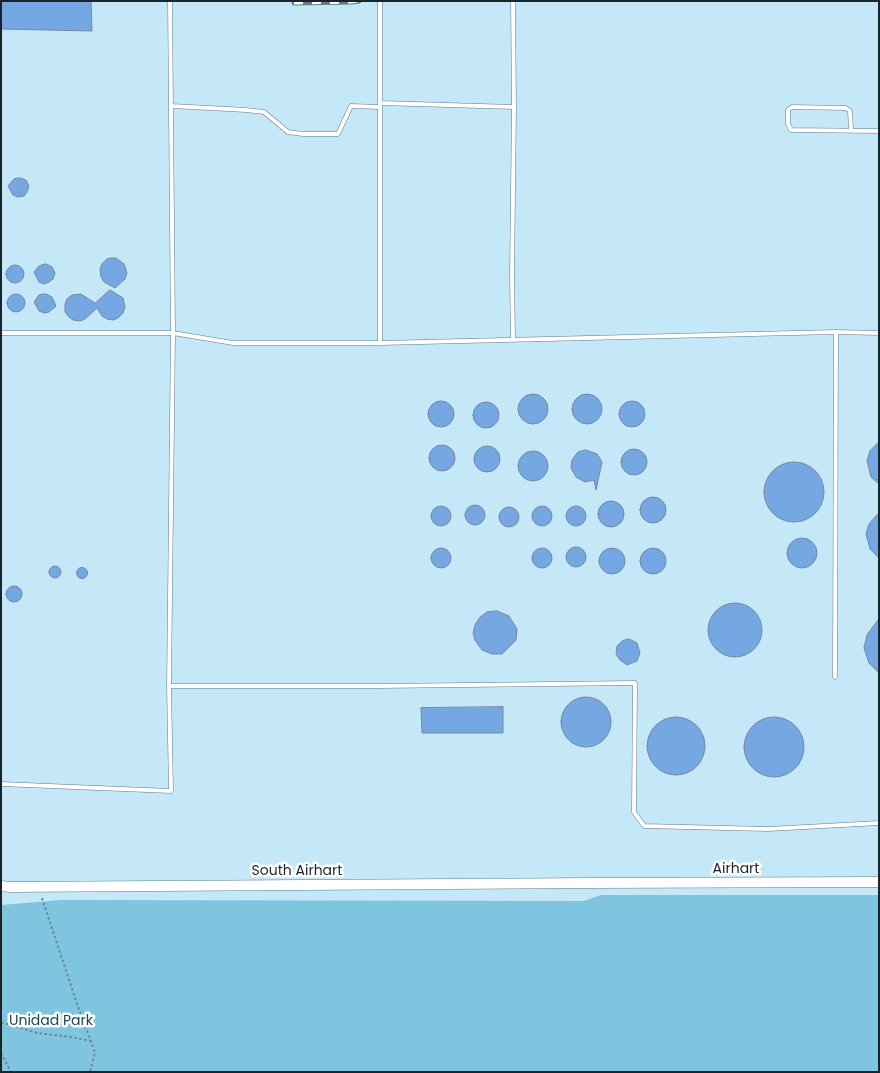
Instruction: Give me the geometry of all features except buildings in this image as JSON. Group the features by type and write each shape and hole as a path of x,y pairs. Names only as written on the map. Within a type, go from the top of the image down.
{"street":[{"name":"Airhart","path":"593,883 879,882"},
{"name":"South Airhart","path":"1,886 593,883"}],"lane":[{"path":"1,784 171,791 169,686 173,333 170,1"},
{"path":"380,1 380,343"},
{"path":"513,1 513,340"},
{"path":"172,106 264,112 288,132 326,135 338,134 351,106 514,107"},
{"path":"851,130 850,111 846,108 792,107 787,112 788,124 791,130 879,131"},
{"path":"1,333 173,333 233,343 380,343 836,332 879,333"},
{"path":"835,677 836,332"},
{"path":"169,686 635,683 634,812 644,826 768,829 879,824"}],"path":[{"path":"42,898 95,1052 90,1072"},
{"path":"1,1023 37,1033 91,1041"},
{"path":"1,1053 11,1072"}],"green space":[{"name":"Unidad Park","path":"601,895 879,895 879,1072 1,1072 1,905 61,900 584,901"}],"railway":[{"path":"294,3 359,1"}]}
